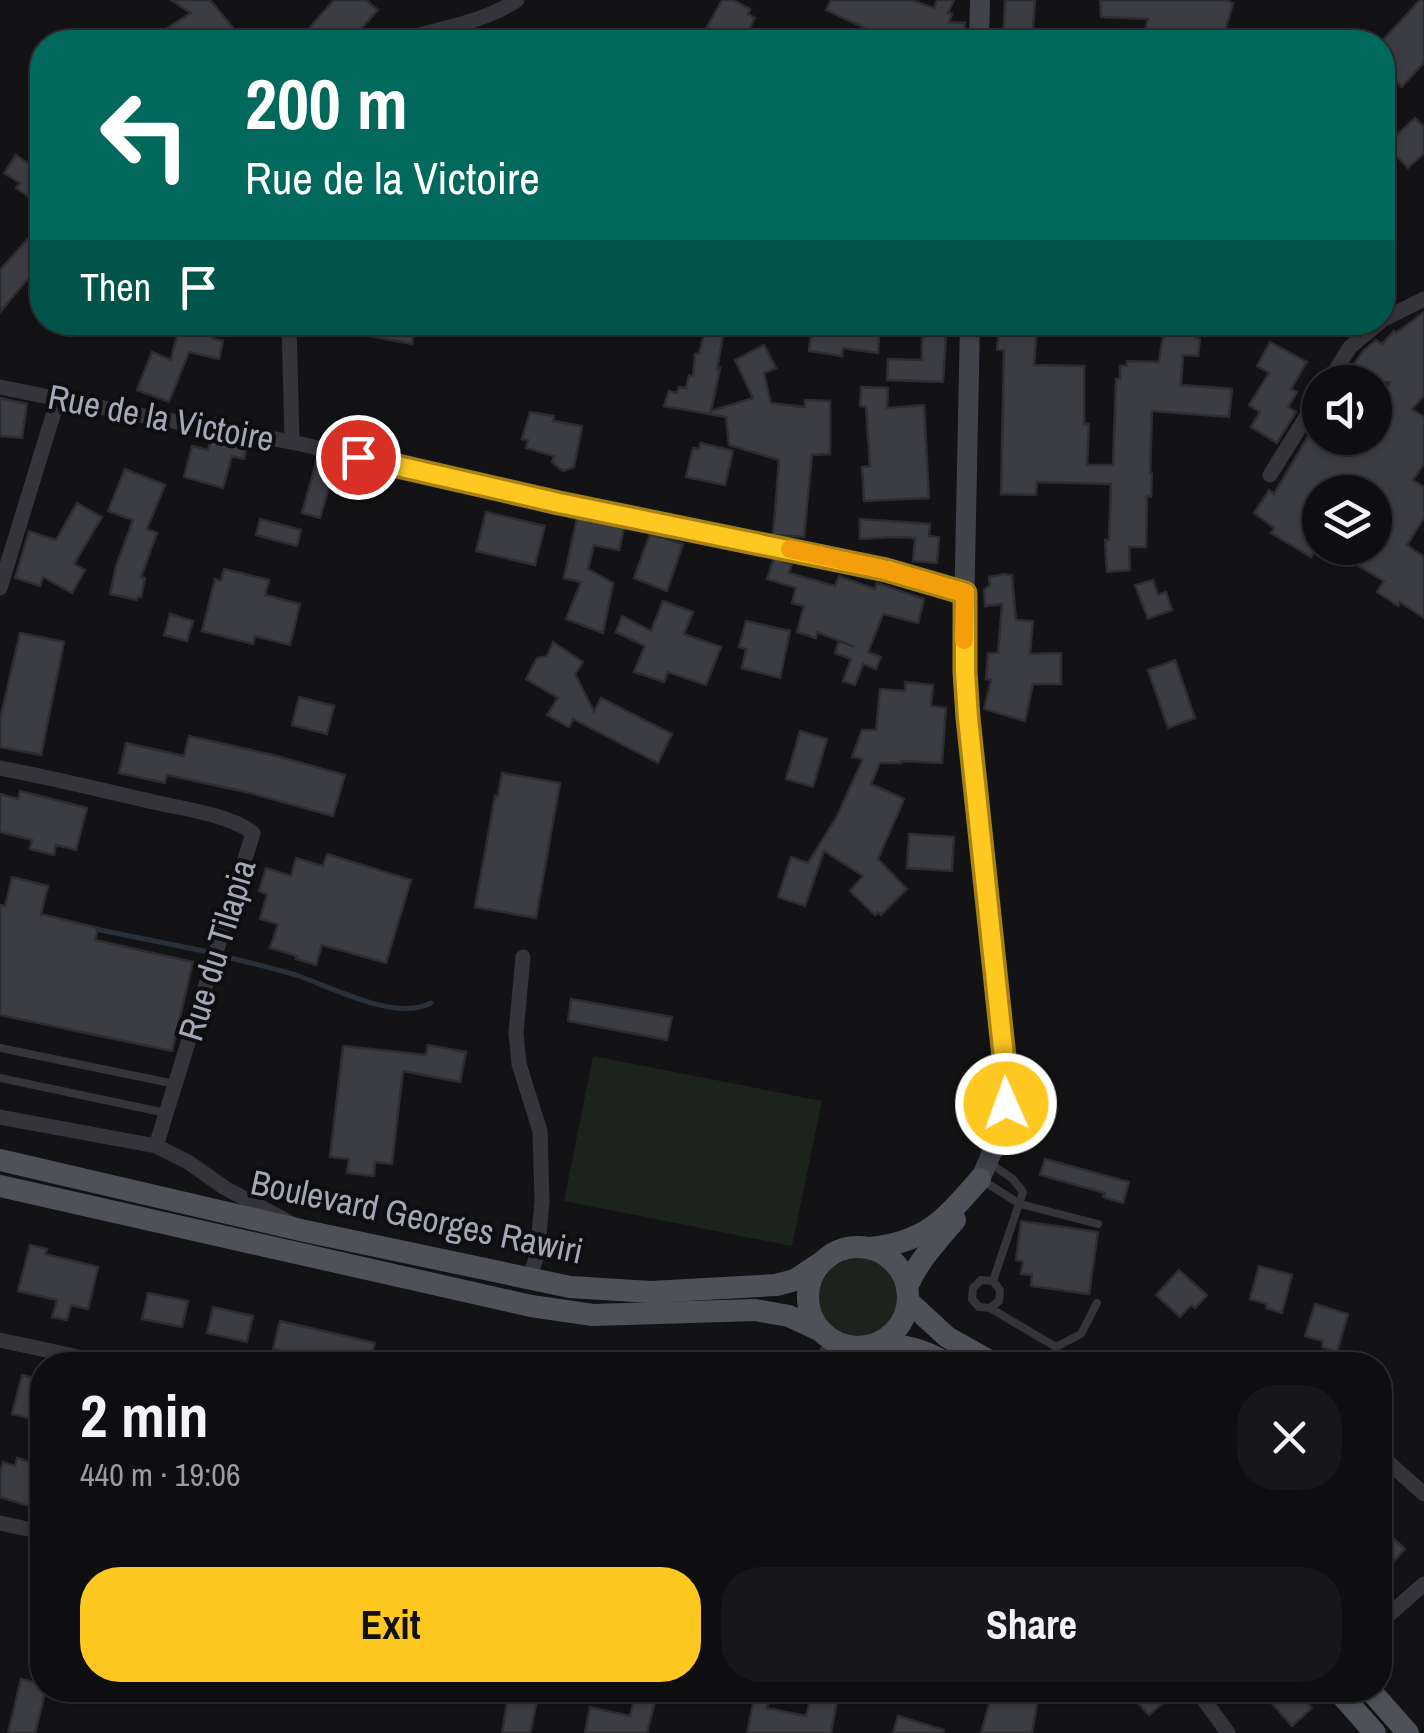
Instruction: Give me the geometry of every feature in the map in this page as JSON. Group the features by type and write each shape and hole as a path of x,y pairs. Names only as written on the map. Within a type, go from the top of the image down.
{"main road":[{"name":"Boulevard Georges Rawiri","path":"0,1160 305,1232 570,1288 617,1291 776,1285 795,1280 819,1264"},
{"path":"870,1248 912,1240 922,1234 954,1209 984,1171"},
{"path":"974,1352 947,1337 908,1294 894,1262 870,1248 856,1246 830,1255 810,1280 807,1297 810,1314 826,1335 846,1346 861,1348 888,1337 905,1315 908,1294 913,1273 970,1202 984,1171"},
{"name":"Boulevard Georges Rawiri","path":"0,1186 531,1306 593,1315 755,1310 789,1316 826,1335"},
{"path":"876,1344 908,1346 926,1352"},
{"path":"1348,1702 1375,1733"},
{"path":"1381,1702 1408,1733"}],"street":[{"path":"438,30 478,19 518,0"},
{"path":"979,30 980,0"},
{"path":"1395,314 1424,298"},
{"path":"289,335 292,442"},
{"path":"970,335 966,704 1006,1076 1002,1124 984,1171"},
{"path":"1339,365 1350,347 1364,335"},
{"name":"Rue de la Victoire","path":"0,387 292,442 559,503 886,570 965,593"},
{"path":"0,588 58,399"},
{"path":"1270,475 1302,424"},
{"name":"Rue du Tilapia","path":"0,768 196,812 233,822 253,834 156,1146"},
{"path":"523,957 516,1033 519,1064 540,1130 542,1201 537,1256 528,1280"},
{"path":"0,1117 156,1146 305,1232"},
{"path":"823,1352 826,1335"},
{"path":"0,1340 56,1352"},
{"path":"1392,1466 1424,1494"},
{"path":"0,1523 30,1529"},
{"path":"1392,1612 1424,1584"},
{"path":"1206,1702 1228,1733"}],"lane":[{"path":"0,1048 176,1084"},
{"path":"0,1078 166,1112"},
{"path":"984,1171 1020,1204 1098,1224"},
{"path":"984,1171 1013,1179 1023,1192 992,1281"},
{"path":"990,1308 999,1301 1000,1290 992,1281 982,1280 973,1288 972,1299 979,1308 990,1308 1056,1347 1081,1334 1097,1303"}],"shaded area":[{"path":"593,1056 822,1101 792,1246 564,1201"},
{"path":"851,1258 867,1258 888,1269 899,1298 888,1327 867,1338 851,1338 837,1332 825,1320 819,1306 819,1290 825,1276 837,1264"}],"building":[{"path":"171,0 210,0 233,28 164,30 191,13"},
{"path":"334,0 366,0 378,10 360,30 308,30"},
{"path":"722,0 733,0 750,9 748,14 755,18 748,30 707,27"},
{"path":"831,0 911,0 934,8 937,0 954,0 949,22 965,23 964,30 869,30 826,10"},
{"path":"1005,0 1035,0 1033,30 1004,30"},
{"path":"1100,0 1233,3 1225,30 1145,30 1148,19 1101,17"},
{"path":"1424,0 1424,62 1402,87 1395,80 1392,30"},
{"path":"1415,118 1424,127 1424,153 1408,168 1395,154 1395,137"},
{"path":"16,155 30,165 30,198 16,188 20,183 4,173"},
{"path":"30,236 30,283 27,280 0,312 0,270"},
{"path":"1424,312 1424,396 1412,409 1424,417 1424,464 1413,480 1424,487 1424,518 1407,545 1424,557 1424,618 1377,592 1384,581 1359,566 1392,565 1392,475 1302,475 1302,552 1271,533 1274,528 1254,513 1269,490 1274,494 1302,447 1302,455 1392,455 1392,365 1353,365 1376,340 1382,344"},
{"path":"177,335 213,335 223,341 219,359 189,352 169,402 137,390 152,352 171,360"},
{"path":"364,335 414,335 412,344"},
{"path":"704,335 723,336 711,411 753,398 735,360 764,345 776,368 764,373 771,403 805,407 805,400 830,401 830,454 812,455 804,537 773,535 779,460 729,445 726,417 664,406 669,391 677,393 679,387 686,388 689,375 693,376 695,354 699,354"},
{"path":"811,335 879,335 878,353 843,348 842,356 809,351"},
{"path":"922,335 946,335 943,382 887,380 888,359 922,360"},
{"path":"998,335 1036,335 1034,365 1084,366 1084,424 1089,424 1087,465 1113,465 1116,379 1120,379 1120,366 1127,366 1127,361 1159,362 1163,335 1196,335 1200,339 1198,356 1183,355 1181,385 1232,389 1229,417 1152,411 1146,547 1129,547 1130,570 1107,572 1105,540 1109,540 1111,484 1037,482 1036,495 1001,494 1004,350 997,350"},
{"path":"1270,342 1307,362 1291,389 1297,392 1288,407 1296,412 1277,443 1251,427 1260,412 1249,405 1269,373 1257,366"},
{"path":"861,387 888,388 887,408 924,405 929,498 864,501 862,467 870,466 866,407 860,406"},
{"path":"0,398 27,404 22,438 0,436"},
{"path":"530,412 582,426 574,467 563,471 552,462 554,456 526,448 528,440 522,439"},
{"path":"211,439 247,446 244,459 232,456 223,488 184,477 192,446 208,450"},
{"path":"701,443 733,451 725,485 686,477 693,448 699,449"},
{"path":"317,459 336,464 320,518 302,513"},
{"path":"125,469 165,485 147,529 157,533 137,600 110,594 133,520 108,511"},
{"path":"77,503 102,517 74,564 85,570 72,593 43,577 40,586 15,578 29,531 56,540"},
{"path":"486,512 545,526 535,565 476,551"},
{"path":"577,518 624,528 619,550 594,545 588,569 613,583 603,633 566,619 581,582 564,578"},
{"path":"260,519 301,530 297,546 256,535"},
{"path":"860,519 930,524 929,536 939,537 937,563 913,561 915,538 860,539"},
{"path":"650,534 683,544 667,591 634,578"},
{"path":"774,558 792,564 789,573 835,586 839,576 875,589 877,583 924,599 918,623 883,614 868,652 881,657 876,669 863,664 855,685 843,681 851,659 835,653 839,641 855,647 817,632 816,638 797,632 804,606 792,603 796,588 767,579"},
{"path":"224,569 269,580 265,595 300,604 290,645 255,636 253,644 202,631 215,579 221,581"},
{"path":"1012,575 1016,620 1033,621 1030,654 1061,653 1061,684 1033,684 1025,721 984,709 991,680 986,679 988,653 998,653 1002,604 985,606 984,590 990,585 989,577"},
{"path":"1153,580 1158,595 1166,592 1172,610 1148,619 1135,585"},
{"path":"663,601 693,612 684,634 721,647 706,685 668,672 664,682 634,672 645,646 616,632 622,616 651,631"},
{"path":"170,614 193,621 187,641 164,635"},
{"path":"746,621 790,631 780,678 742,668 746,649 739,647"},
{"path":"20,633 64,642 41,755 0,747 0,719"},
{"path":"553,642 583,662 575,674 594,712 601,698 672,734 658,763 573,719 569,727 547,715 558,698 526,679 537,658 547,656"},
{"path":"1175,660 1195,718 1168,728 1148,670"},
{"path":"905,682 933,685 931,706 946,708 942,763 880,763 871,784 904,799 878,859 907,889 881,915 875,915 850,891 863,876 824,851 805,906 778,897 791,857 808,863 836,818 863,759 852,757 862,730 876,730 880,689 905,691"},
{"path":"299,697 334,706 327,734 292,725"},
{"path":"800,731 827,739 813,787 786,779"},
{"path":"189,736 345,775 333,816 167,775 165,783 119,773 126,743 184,756"},
{"path":"502,773 560,783 536,918 475,907"},
{"path":"20,791 87,808 76,850 56,845 54,855 30,849 32,840 0,832 0,794 18,799"},
{"path":"909,834 954,837 952,871 907,868"},
{"path":"327,854 411,880 386,963 322,945 316,965 270,948 278,924 260,919 267,894 259,891 266,868 291,876 296,858 323,866"},
{"path":"12,877 48,886 41,914 98,928 95,940 193,962 172,1051 0,1015 0,905 5,906"},
{"path":"571,999 672,1017 667,1040 568,1021"},
{"path":"428,1045 466,1052 460,1082 403,1071 392,1164 375,1162 374,1176 347,1173 349,1159 330,1157 343,1046 426,1055"},
{"path":"1045,1159 1129,1182 1123,1203 1103,1197 1105,1193 1040,1175"},
{"path":"1021,1221 1098,1232 1089,1294 1031,1286 1032,1275 1021,1274 1023,1261 1016,1260"},
{"path":"30,1245 47,1249 45,1254 98,1267 88,1309 71,1305 67,1320 52,1317 57,1300 18,1291"},
{"path":"1259,1266 1292,1275 1282,1313 1250,1299"},
{"path":"1179,1270 1207,1295 1180,1317 1156,1295"},
{"path":"148,1293 188,1301 182,1327 142,1319"},
{"path":"1315,1304 1348,1314 1337,1352 1322,1347 1323,1341 1305,1336"},
{"path":"213,1307 253,1316 247,1342 207,1333"},
{"path":"280,1321 375,1343 373,1352 273,1349"},
{"path":"22,1375 30,1377 30,1418 12,1414"},
{"path":"17,1458 30,1462 29,1506 0,1497 3,1462 15,1466"},
{"path":"1392,1537 1405,1549 1392,1563"},
{"path":"21,1679 30,1681 30,1702 43,1702 35,1733 8,1733"},
{"path":"507,1702 537,1702 530,1733 502,1733"},
{"path":"634,1702 655,1702 647,1733 585,1733 590,1707 630,1716"},
{"path":"753,1702 769,1702 767,1708 806,1716 810,1702 837,1702 831,1733 747,1733"},
{"path":"990,1702 1037,1702 1032,1733 981,1733"},
{"path":"1137,1702 1164,1702 1149,1715"},
{"path":"1271,1702 1306,1702 1312,1708 1292,1726"},
{"path":"898,1716 944,1730 943,1733 893,1733"}],"waterway":[{"path":"95,929 204,951"},
{"path":"227,957 296,975 382,1006 416,1008 431,1003"}],"slow traffic":[{"path":"790,549 886,570 965,593 964,640"}],"route":[{"path":"358,457 886,570 965,593 968,718 1006,1104"}]}
